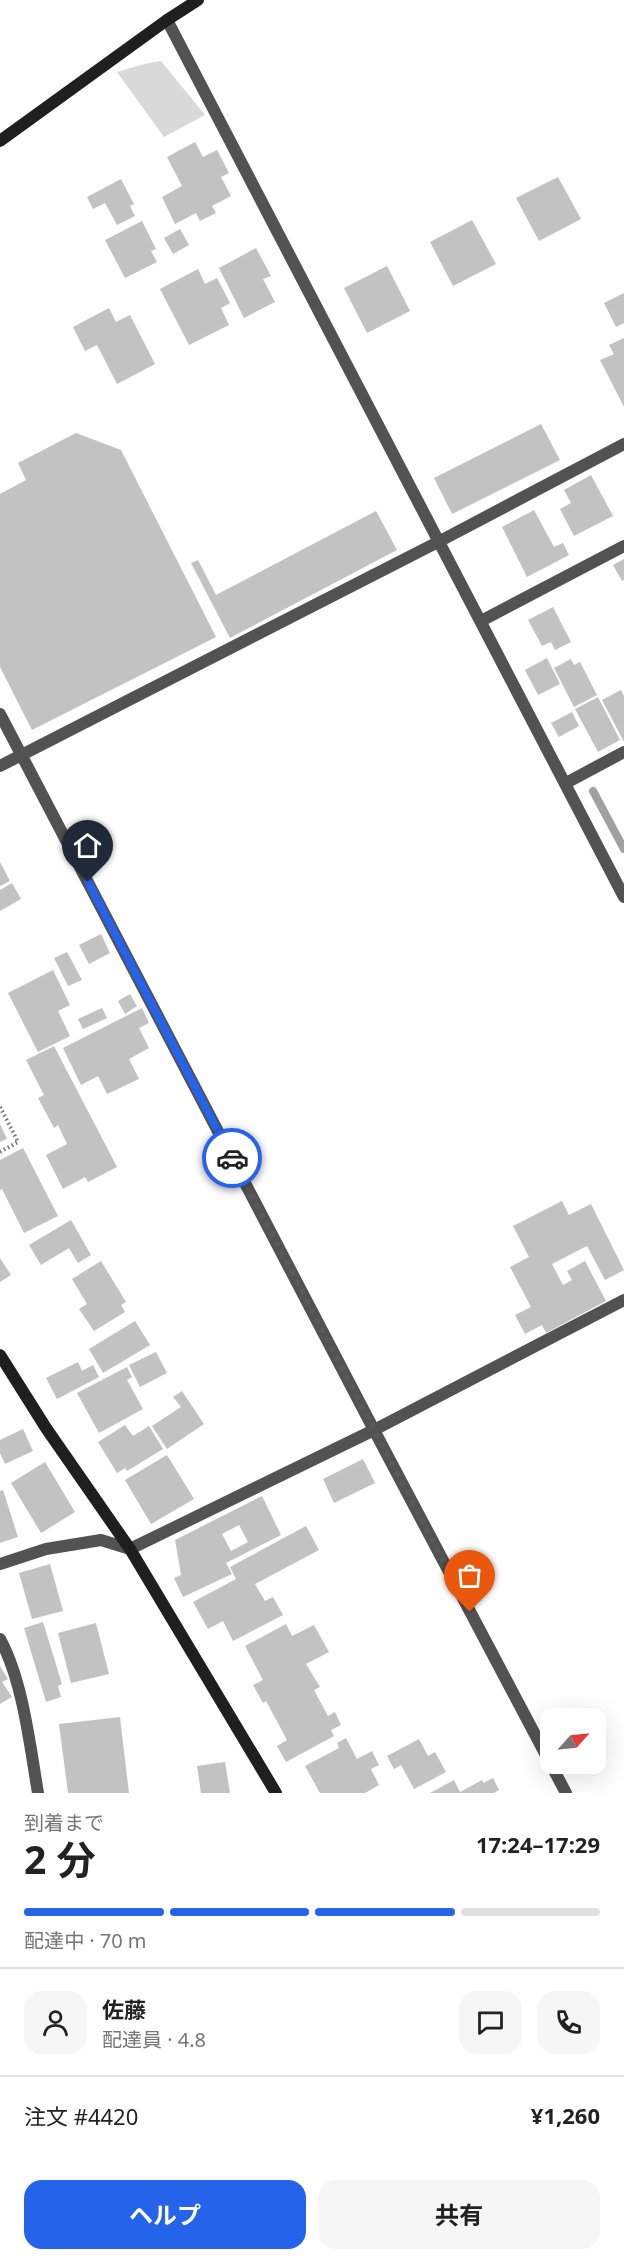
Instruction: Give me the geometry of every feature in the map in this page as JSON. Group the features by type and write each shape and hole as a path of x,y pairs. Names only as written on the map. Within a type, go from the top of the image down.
{"street":[{"path":"0,141 167,20 185,4 198,0"},
{"path":"167,20 624,897"},
{"path":"0,766 440,541 624,444"},
{"path":"481,621 624,546"},
{"path":"0,714 566,1793"},
{"path":"566,783 624,752"},
{"path":"0,1564 46,1549 101,1540 130,1549 374,1430 624,1300"},
{"path":"0,1355 46,1428 130,1549 276,1793"},
{"path":"0,1639 14,1674 38,1793"}],"path":[{"path":"0,1107 18,1142 0,1152"}],"shaded area":[{"path":"161,61 205,115 164,137 117,72"}],"building":[{"path":"195,142 203,157 217,150 229,173 221,177 231,196 212,206 216,213 200,221 196,213 175,224 162,197 182,186 167,157"},
{"path":"558,177 581,219 539,241 516,198"},
{"path":"121,179 134,204 130,206 135,216 117,225 105,203 93,209 87,197"},
{"path":"472,220 496,264 453,286 430,242"},
{"path":"142,221 156,249 151,251 157,262 125,278 105,240"},
{"path":"180,229 189,245 173,254 164,238"},
{"path":"256,248 271,276 263,279 275,302 244,318 219,268"},
{"path":"387,266 410,311 367,333 344,288"},
{"path":"198,269 205,284 217,278 230,303 221,308 229,325 189,345 160,289"},
{"path":"624,293 624,323 616,327 604,303"},
{"path":"109,308 116,322 130,315 155,364 117,384 97,345 85,351 73,327"},
{"path":"624,338 624,407 600,360 614,354 609,345"},
{"path":"541,424 560,460 452,514 434,478"},
{"path":"76,433 121,450 216,637 32,730 0,667 0,494 26,480 18,463"},
{"path":"591,475 613,516 574,536 560,509 571,503 564,490"},
{"path":"534,510 554,547 563,543 569,555 527,577 502,527"},
{"path":"376,511 397,550 230,638 191,563 198,560 216,595"},
{"path":"624,559 624,580 622,581 613,565"},
{"path":"553,607 571,642 555,650 551,642 542,646 528,620"},
{"path":"547,658 560,684 538,695 525,670"},
{"path":"571,659 574,665 580,662 597,695 574,707 554,668"},
{"path":"621,690 624,696 624,742 602,700"},
{"path":"598,697 620,740 598,752 575,709"},
{"path":"572,712 579,726 559,737 551,723"},
{"path":"0,862 10,881 0,886"},
{"path":"12,883 21,899 0,911 0,890"},
{"path":"101,934 110,953 89,964 79,945"},
{"path":"67,952 82,980 68,986 54,958"},
{"path":"53,970 70,1005 58,1011 70,1036 38,1052 8,993"},
{"path":"130,994 137,1006 125,1014 118,1001"},
{"path":"102,1008 107,1018 83,1029 78,1019"},
{"path":"142,1008 149,1023 139,1028 149,1048 129,1059 139,1079 107,1094 98,1076 81,1085 63,1048"},
{"path":"54,1046 117,1167 88,1182 85,1177 63,1189 46,1155 67,1144 58,1125 54,1128 38,1098 44,1095 26,1060"},
{"path":"0,1124 7,1139 0,1142"},
{"path":"23,1148 58,1216 24,1233 2,1189 0,1190 0,1160"},
{"path":"562,1201 569,1215 591,1204 624,1270 605,1280 587,1246 552,1264 563,1285 572,1280 567,1271 585,1261 606,1301 546,1333 542,1325 525,1334 515,1315 531,1307 510,1267 529,1257 513,1226"},
{"path":"71,1220 91,1255 78,1263 69,1248 41,1265 29,1245"},
{"path":"0,1258 11,1275 0,1282"},
{"path":"101,1261 126,1302 121,1305 125,1312 94,1331 79,1309 87,1304 72,1279"},
{"path":"135,1321 150,1345 103,1373 89,1349"},
{"path":"156,1352 167,1373 140,1387 129,1365"},
{"path":"78,1362 82,1371 93,1365 99,1377 57,1399 46,1378"},
{"path":"127,1367 132,1377 127,1380 143,1409 99,1433 77,1393"},
{"path":"182,1391 204,1424 167,1449 152,1426 181,1407 173,1397"},
{"path":"125,1425 133,1436 149,1426 163,1449 127,1471 125,1468 117,1473 98,1442"},
{"path":"23,1429 33,1451 5,1464 0,1453 0,1440"},
{"path":"167,1455 194,1499 151,1524 125,1480"},
{"path":"363,1459 375,1483 334,1503 323,1479"},
{"path":"45,1462 75,1512 41,1533 11,1483"},
{"path":"3,1490 18,1537 0,1543 0,1491"},
{"path":"262,1496 281,1535 226,1563 232,1574 183,1597 174,1578 181,1575 175,1540","holes":["239,1525 248,1542 231,1551 222,1534"]},
{"path":"306,1526 319,1550 255,1584 265,1601 273,1597 283,1615 233,1641 223,1621 208,1629 193,1602 236,1579 230,1567"},
{"path":"50,1564 63,1611 32,1619 19,1573"},
{"path":"43,1622 62,1684 58,1686 61,1697 46,1702 24,1628"},
{"path":"96,1623 109,1674 71,1683 58,1633"},
{"path":"286,1624 292,1636 314,1625 329,1652 306,1664 320,1687 314,1690 328,1716 335,1712 341,1725 331,1730 334,1736 286,1762 277,1746 287,1740 266,1701 263,1703 253,1685 263,1680 245,1646"},
{"path":"0,1666 8,1679 2,1682 12,1697 0,1704"},
{"path":"120,1717 129,1793 68,1793 59,1724"},
{"path":"346,1738 357,1759 372,1751 379,1765 371,1769 379,1785 365,1793 320,1793 305,1766 339,1748 337,1743"},
{"path":"419,1739 428,1756 435,1752 446,1772 414,1789 401,1765 394,1769 387,1756"},
{"path":"225,1762 230,1793 201,1793 197,1766"},
{"path":"493,1778 499,1790 494,1793 430,1793 454,1780 460,1792 482,1780 483,1783"}],"waterway":[{"path":"593,791 624,849"}],"way so far":[{"path":"232,1158 470,1612"}],"route":[{"path":"88,882 232,1158"}]}
